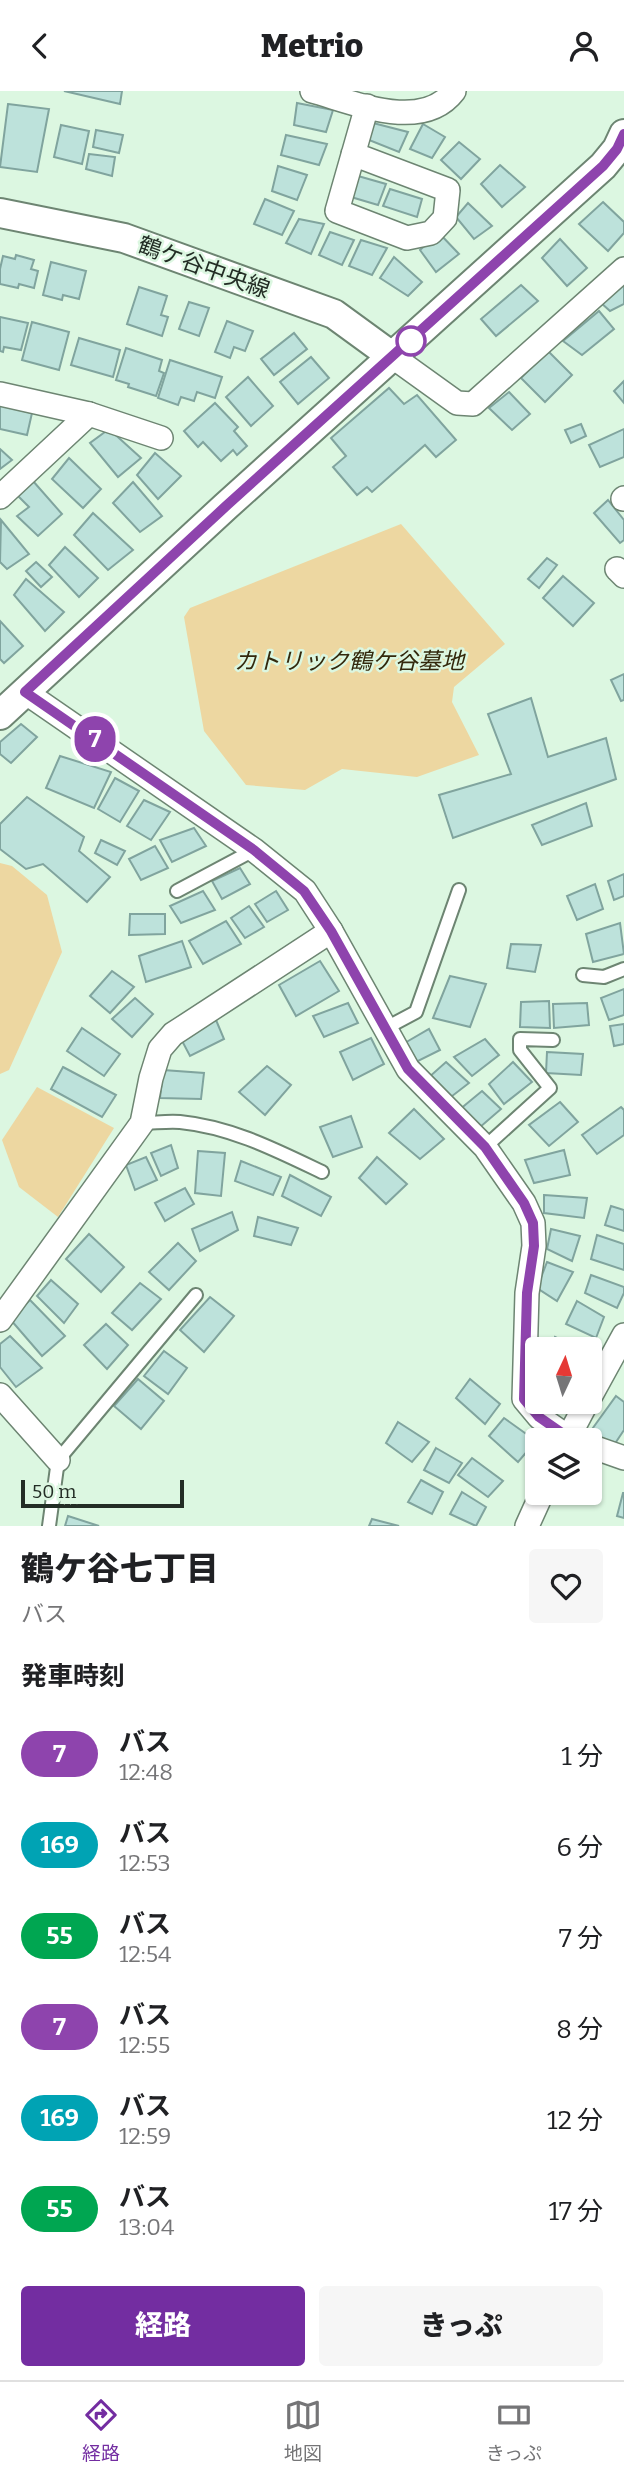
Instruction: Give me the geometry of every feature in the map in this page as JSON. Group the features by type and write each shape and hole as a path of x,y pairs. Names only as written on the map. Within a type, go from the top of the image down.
{"street":[{"path":"312,91 401,114 427,111 454,91"},
{"path":"353,153 448,190 445,218 431,233 407,238 337,211 353,153 367,106"},
{"path":"0,715 225,507 603,166 617,149 624,134"},
{"name":"鶴ケ谷中央線","path":"0,213 124,238 321,309 334,314 393,357"},
{"path":"393,357 457,403 473,404 624,269"},
{"path":"0,394 89,414 161,438"},
{"path":"0,497 89,414"},
{"path":"25,692 254,850 304,891 331,931 408,1069 485,1147 524,1203 533,1223 534,1246 527,1293 524,1399 539,1417 553,1428"},
{"path":"0,1320 142,1123 160,1049 173,1034 331,931"},
{"path":"602,1383 615,1367 624,1335"},
{"path":"0,1395 58,1460"},
{"path":"602,1450 624,1458"},
{"path":"527,1526 537,1505"}],"lane":[{"path":"177,891 254,850"},
{"path":"386,1028 416,1011 459,890"},
{"path":"583,975 604,977 624,969"},
{"path":"485,1147 550,1088 520,1050 520,1039 553,1040"},
{"path":"142,1123 179,1122 217,1129 251,1139 321,1172"},
{"path":"49,1526 58,1460 196,1294"}],"green space":[{"name":"カトリック鶴ケ谷墓地","path":"401,524 505,644 454,687 452,702 479,755 417,777 342,769 305,790 246,785 204,731 184,617 190,608"},
{"path":"0,863 12,866 47,895 62,952 9,1070 0,1074"},
{"path":"37,1087 114,1128 58,1217 19,1187 2,1140"}],"building":[{"path":"64,91 122,91 120,104"},
{"path":"297,103 333,110 326,132 294,125"},
{"path":"8,104 49,109 37,172 0,167"},
{"path":"373,123 408,132 399,152 364,138"},
{"path":"423,124 445,137 432,158 410,149"},
{"path":"61,125 89,131 82,164 54,157"},
{"path":"96,130 123,135 119,153 93,147"},
{"path":"286,135 327,144 319,165 281,155"},
{"path":"459,142 480,159 461,179 441,160"},
{"path":"89,154 115,157 112,176 86,169"},
{"path":"500,165 525,187 502,207 481,184"},
{"path":"278,166 307,175 297,200 272,191"},
{"path":"358,176 386,184 378,205 351,197"},
{"path":"390,189 422,199 417,217 383,206"},
{"path":"265,199 294,211 282,235 254,224"},
{"path":"603,202 624,222 624,233 608,251 579,224"},
{"path":"468,203 492,226 474,239 456,217"},
{"path":"299,219 324,224 311,254 286,243"},
{"path":"330,232 354,240 342,265 319,255"},
{"path":"439,233 459,254 436,272 420,250"},
{"path":"560,239 587,268 567,286 542,258"},
{"path":"361,240 387,248 372,275 349,266"},
{"path":"16,255 34,260 31,269 38,271 34,288 19,284 18,288 0,284 3,256 15,259"},
{"path":"394,257 422,282 408,296 380,278"},
{"path":"51,262 86,271 79,299 63,295 62,300 43,295"},
{"path":"624,280 624,304 610,311 600,302"},
{"path":"521,285 538,301 496,336 481,319"},
{"path":"139,287 167,296 161,315 168,317 162,336 127,324"},
{"path":"189,302 209,308 199,336 179,329"},
{"path":"599,311 614,329 582,355 563,341"},
{"path":"0,317 28,323 21,350 4,347 3,352 0,351"},
{"path":"227,321 253,331 245,351 234,347 230,358 215,352"},
{"path":"32,322 69,332 59,370 22,360"},
{"path":"294,333 307,349 274,375 261,359"},
{"path":"79,338 120,350 113,377 71,365"},
{"path":"126,348 162,360 159,371 164,373 156,396 116,380"},
{"path":"548,351 572,375 545,402 521,378"},
{"path":"311,357 329,378 298,404 280,382"},
{"path":"170,360 222,377 215,398 197,392 194,401 181,397 178,405 158,398"},
{"path":"248,377 273,406 251,426 226,397"},
{"path":"624,381 624,403 614,391"},
{"path":"389,388 404,404 417,395 456,440 436,457 425,445 372,492 367,487 357,495 333,467 346,456 331,438"},
{"path":"509,392 530,414 512,430 489,408"},
{"path":"215,403 238,427 234,431 247,446 237,455 233,450 221,461 203,442 198,447 184,431"},
{"path":"0,405 32,413 27,435 0,429"},
{"path":"581,424 586,436 571,443 565,430"},
{"path":"109,429 141,458 118,477 90,443"},
{"path":"624,429 624,457 600,467 589,445"},
{"path":"0,449 12,460 0,469"},
{"path":"155,453 181,476 158,499 137,475"},
{"path":"69,458 101,489 83,508 52,479"},
{"path":"33,481 62,514 38,536 17,516 29,507 17,495"},
{"path":"133,482 162,516 140,532 113,503"},
{"path":"608,500 624,520 624,540 620,543 594,513"},
{"path":"93,513 133,550 108,570 74,535"},
{"path":"1,520 29,554 7,569 0,562"},
{"path":"65,547 98,578 79,597 49,565"},
{"path":"547,558 557,565 539,588 528,579"},
{"path":"36,562 52,577 41,587 26,571"},
{"path":"563,576 594,603 573,626 543,598"},
{"path":"26,579 64,612 45,631 14,595"},
{"path":"0,621 23,646 4,663 0,659"},
{"path":"624,674 624,700 621,701 611,680"},
{"path":"531,698 548,757 606,738 616,779 453,838 439,795 511,774 488,714"},
{"path":"21,724 37,737 11,763 0,754 0,742"},
{"path":"60,756 111,772 94,808 46,788"},
{"path":"115,778 139,791 120,822 98,809"},
{"path":"27,797 84,837 79,851 110,877 87,902 43,864 26,869 0,849 0,824"},
{"path":"144,800 170,812 151,840 127,826"},
{"path":"586,803 592,826 542,845 532,825"},
{"path":"194,828 206,846 172,862 160,840"},
{"path":"101,840 125,851 117,865 95,853"},
{"path":"155,846 168,868 141,880 129,859"},
{"path":"240,868 250,884 222,899 212,881"},
{"path":"624,874 624,896 614,900 608,881"},
{"path":"595,884 603,909 577,920 567,896"},
{"path":"203,891 215,910 181,923 170,906"},
{"path":"276,891 288,910 267,922 255,904"},
{"path":"249,906 264,927 245,938 231,918"},
{"path":"130,914 165,914 165,934 129,935"},
{"path":"226,921 241,944 203,964 189,941"},
{"path":"620,923 624,954 593,962 586,934"},
{"path":"182,941 191,967 146,982 139,956"},
{"path":"511,944 541,945 535,972 507,968"},
{"path":"320,961 339,991 296,1016 279,985"},
{"path":"112,971 134,987 110,1013 90,996"},
{"path":"450,976 486,984 470,1027 433,1018"},
{"path":"624,989 624,1015 609,1020 601,998"},
{"path":"135,998 153,1014 132,1037 112,1019"},
{"path":"549,1001 550,1028 520,1027 521,1002"},
{"path":"348,1003 358,1023 324,1037 313,1016"},
{"path":"587,1003 589,1025 554,1028 553,1004"},
{"path":"216,1020 224,1039 190,1056 180,1037"},
{"path":"624,1024 624,1044 614,1046 610,1026"},
{"path":"82,1028 120,1054 104,1076 67,1051"},
{"path":"429,1029 440,1050 414,1063 403,1044"},
{"path":"371,1038 384,1064 353,1080 340,1052"},
{"path":"485,1039 499,1055 472,1076 454,1057"},
{"path":"547,1052 583,1054 581,1075 546,1073"},
{"path":"446,1062 469,1083 447,1100 428,1078"},
{"path":"513,1062 532,1082 504,1104 489,1084"},
{"path":"267,1066 291,1085 265,1115 239,1092"},
{"path":"63,1067 116,1095 102,1117 51,1089"},
{"path":"163,1070 204,1073 201,1099 160,1098"},
{"path":"482,1091 501,1109 479,1128 459,1110"},
{"path":"560,1102 578,1122 549,1146 529,1125"},
{"path":"621,1107 624,1110 624,1135 597,1154 582,1135"},
{"path":"414,1109 444,1139 420,1159 389,1133"},
{"path":"351,1116 362,1147 333,1157 320,1127"},
{"path":"171,1145 178,1168 161,1176 151,1153"},
{"path":"564,1150 570,1175 534,1183 525,1160"},
{"path":"198,1151 225,1153 221,1196 195,1193"},
{"path":"146,1157 157,1180 135,1190 126,1165"},
{"path":"377,1157 407,1184 386,1204 359,1178"},
{"path":"241,1161 281,1177 273,1195 235,1181"},
{"path":"290,1175 331,1197 321,1216 282,1196"},
{"path":"185,1188 194,1204 165,1221 155,1203"},
{"path":"544,1195 587,1198 584,1218 544,1213"},
{"path":"611,1206 624,1210 624,1231 605,1225"},
{"path":"232,1212 238,1230 200,1251 192,1229"},
{"path":"258,1217 298,1228 291,1245 254,1236"},
{"path":"551,1229 580,1236 572,1261 547,1249"},
{"path":"89,1234 124,1267 101,1292 66,1259"},
{"path":"597,1235 624,1244 624,1270 591,1259"},
{"path":"178,1243 196,1261 169,1290 149,1272"},
{"path":"547,1262 573,1272 557,1301 537,1288"},
{"path":"591,1275 624,1287 617,1308 585,1293"},
{"path":"51,1280 78,1304 64,1323 37,1296"},
{"path":"140,1283 161,1299 132,1330 112,1313"},
{"path":"210,1297 234,1316 204,1352 180,1330"},
{"path":"30,1300 65,1336 42,1356 10,1319"},
{"path":"577,1301 604,1317 596,1337 566,1324"},
{"path":"106,1324 128,1345 107,1369 84,1345"},
{"path":"10,1336 42,1368 16,1387 0,1367 0,1344"},
{"path":"164,1351 187,1368 168,1394 144,1376"},
{"path":"138,1379 164,1401 141,1429 114,1406"},
{"path":"470,1379 500,1404 485,1424 456,1398"},
{"path":"616,1396 624,1402 624,1430 612,1448 602,1441 602,1428 593,1428"},
{"path":"504,1418 525,1433 525,1454 518,1462 489,1436"},
{"path":"398,1422 429,1442 412,1462 386,1443"},
{"path":"436,1448 462,1463 449,1483 424,1470"},
{"path":"472,1458 503,1481 488,1497 458,1475"},
{"path":"421,1480 443,1492 432,1514 408,1502"},
{"path":"462,1492 486,1507 476,1526 450,1514"},
{"path":"624,1493 624,1518 617,1516"},
{"path":"68,1516 99,1526 65,1526"},
{"path":"372,1519 399,1526 369,1526"}],"bus line":[{"name":"7","path":"554,1428 539,1417 524,1399 527,1293 534,1246 533,1223 524,1203 485,1147 408,1069 331,931 304,891 254,850 25,692 225,507 603,166 617,149 624,134"}]}
